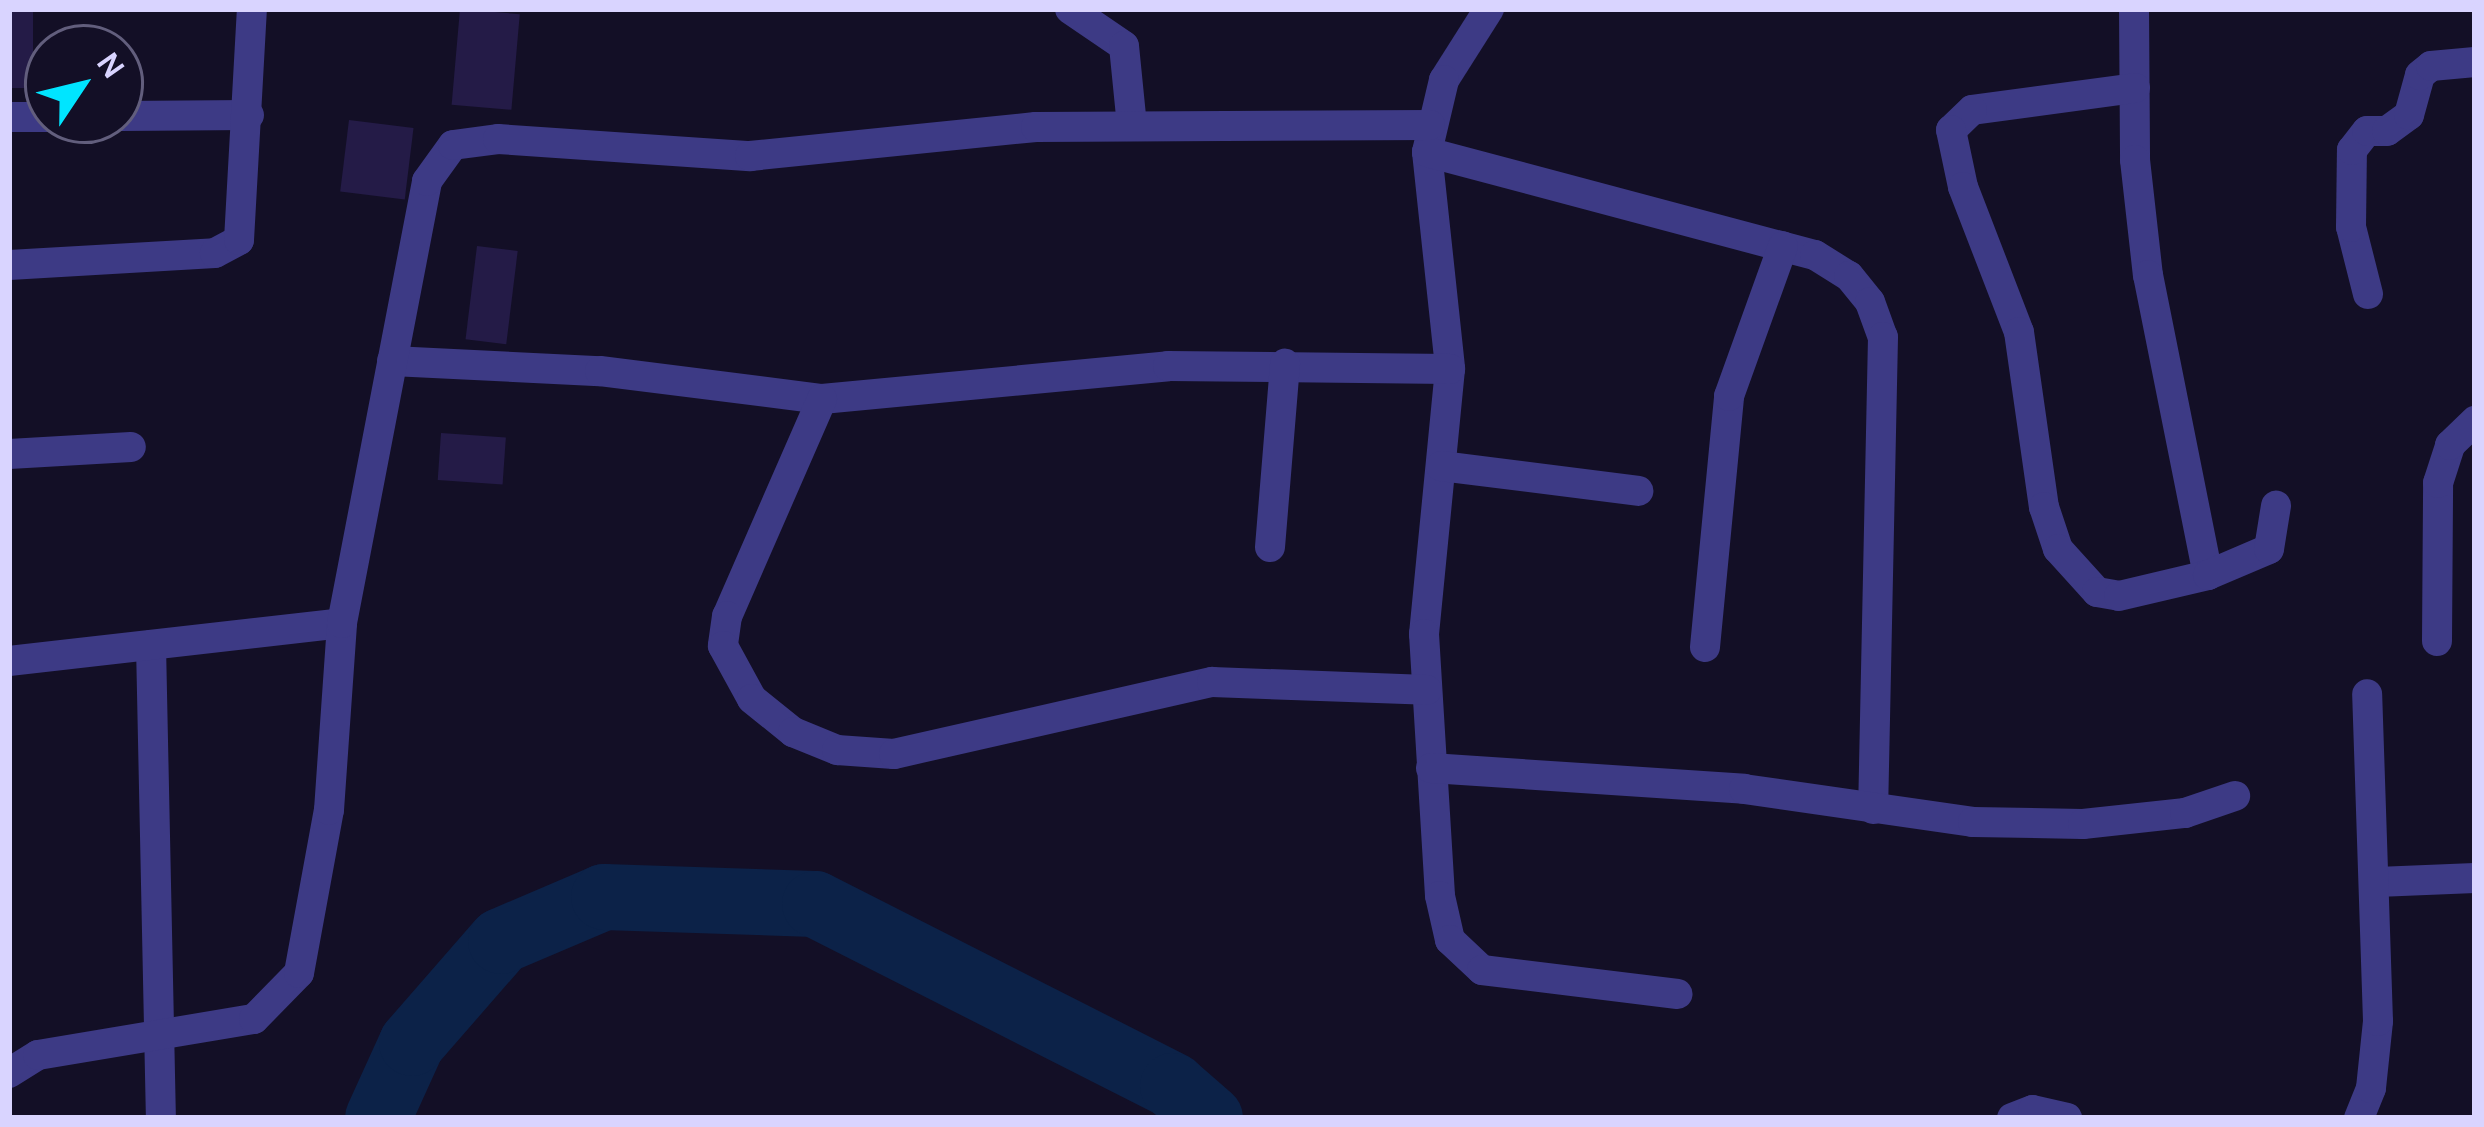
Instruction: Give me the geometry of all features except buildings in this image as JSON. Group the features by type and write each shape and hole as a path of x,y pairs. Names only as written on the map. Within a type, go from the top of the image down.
{"street":[{"path":"9,266 230,248 245,227 252,9"},
{"path":"1070,9 1124,46 1132,126"},
{"path":"1489,9 1460,46 1428,139 1450,369 1424,634 1440,896 1459,952 1482,970 1678,994"},
{"path":"2134,9 2148,275 2208,575"},
{"path":"2368,294 2351,227 2352,150 2367,131 2387,130 2409,116 2420,75 2431,66 2475,62"},
{"path":"2135,88 1972,110 1958,116 1951,148 2019,332 2041,488 2058,549 2097,592 2119,596 2208,575 2269,549 2276,506"},
{"path":"144,116 249,115"},
{"path":"9,1073 38,1055 159,1040 254,1019 298,973 329,810 342,623 427,181 453,145 498,140 750,156 973,130 1132,126 1428,139 1783,246 1849,276 1883,337 1873,809"},
{"path":"1705,647 1729,396 1783,246"},
{"path":"392,361 600,371 822,400 986,389 1121,369 1285,364 1450,369"},
{"path":"1270,547 1285,364"},
{"path":"822,400 728,616 723,646 752,699 793,732 837,751 894,754 1212,682 1427,690"},
{"path":"2437,641 2438,483 2450,445 2475,421"},
{"path":"9,454 131,447"},
{"path":"1441,466 1638,491"},
{"path":"9,661 342,623"},
{"path":"151,644 161,1118"},
{"path":"2359,1118 2372,1088 2378,1021 2377,882 2367,694"},
{"path":"1431,768 1744,788 1873,809 2083,824 2185,813 2236,796"},
{"path":"2377,882 2475,878"},
{"path":"2012,1118 2033,1110 2067,1118"}],"waterway":[{"path":"378,1118 412,1043 501,941 604,897 815,904 1173,1086 1210,1118"}]}
